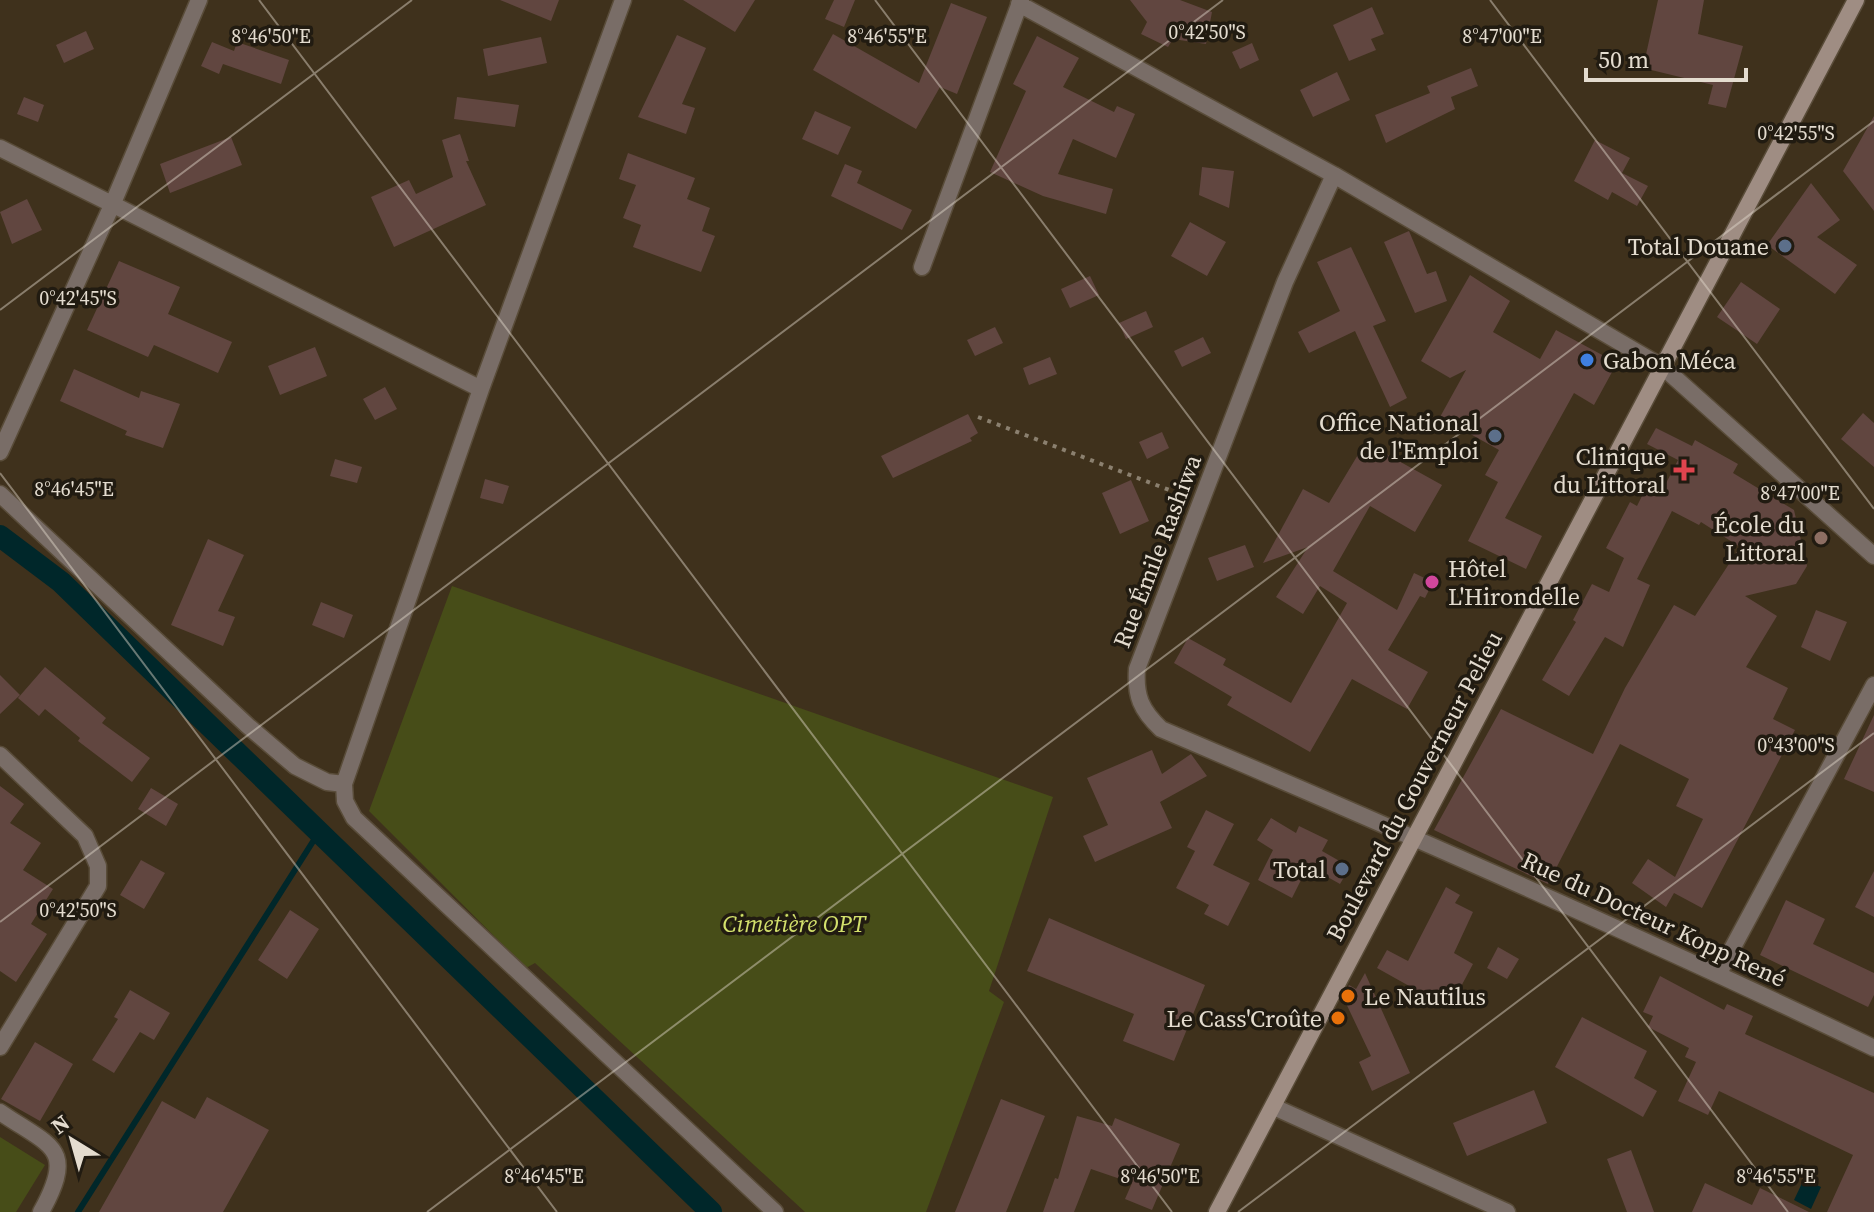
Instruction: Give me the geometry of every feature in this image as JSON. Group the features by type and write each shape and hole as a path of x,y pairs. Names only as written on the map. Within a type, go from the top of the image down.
{"street":[{"path":"0,452 113,203 199,0"},
{"path":"623,0 481,389 344,784 345,801 354,818 775,1212"},
{"name":"Boulevard du Gouverneur Pelieu","path":"1217,1212 1856,0"},
{"path":"922,267 1020,2 1334,175 1664,368 1874,556"},
{"path":"0,148 481,389"},
{"name":"Rue Émile Rashiwa","path":"1334,175 1285,282 1137,669 1135,693 1145,714 1161,729 1414,837"},
{"path":"0,494 295,766 327,782 344,784"},
{"path":"1719,973 1874,685"},
{"path":"0,755 85,836 98,866 98,886 0,1047"},
{"name":"Rue du Docteur Kopp René","path":"1414,837 1719,973 1874,1048"},
{"path":"1274,1107 1507,1212"},
{"path":"0,1112 55,1152 60,1165 58,1182 41,1212"}],"path":[{"path":"978,417 1201,503"}],"green space":[{"name":"Cimetière OPT","path":"452,586 1053,797 989,991 1004,1002 926,1212 805,1212 535,963 526,968 369,811"},
{"path":"0,1137 45,1165 16,1212 0,1212"}],"water":[{"path":"1804,1179 1821,1187 1811,1209 1794,1200"}],"building":[{"path":"500,0 559,0 551,21"},
{"path":"683,0 755,0 735,32"},
{"path":"834,0 855,0 844,27 825,19"},
{"path":"1130,0 1180,0 1212,12 1206,44 1173,39 1168,47 1141,34 1147,22"},
{"path":"1658,0 1704,0 1698,34 1743,46 1726,108 1708,104 1713,85 1643,68"},
{"path":"951,3 987,17 957,94 940,87 916,129 813,70 833,34 919,83"},
{"path":"1372,7 1384,34 1371,39 1376,50 1349,61 1333,25"},
{"path":"86,31 94,49 64,63 56,45"},
{"path":"677,35 706,48 682,104 695,108 686,134 638,117"},
{"path":"1037,36 1079,58 1063,87 1114,112 1117,106 1135,114 1116,158 1073,139 1058,174 1113,189 1106,214 1043,196 990,172 1026,91 1013,84"},
{"path":"541,37 547,63 488,76 483,49"},
{"path":"212,42 234,51 237,42 289,60 281,84 223,64 219,74 201,66"},
{"path":"1252,43 1259,60 1240,69 1232,52"},
{"path":"1471,68 1478,86 1451,97 1455,109 1386,143 1375,115 1430,93 1427,86"},
{"path":"1337,72 1350,100 1313,117 1300,90"},
{"path":"24,97 44,105 38,122 17,114"},
{"path":"457,97 519,105 515,127 454,119"},
{"path":"815,111 851,127 838,155 802,139"},
{"path":"1874,116 1874,211 1843,171"},
{"path":"460,134 469,161 466,161 486,205 394,247 371,197 409,180 416,194 453,177 442,140"},
{"path":"231,137 242,165 170,193 160,164"},
{"path":"1595,140 1630,158 1622,173 1648,186 1637,206 1612,192 1608,200 1574,181"},
{"path":"628,153 695,178 687,199 710,208 702,231 715,236 701,272 633,247 641,225 623,218 636,185 619,179"},
{"path":"845,164 862,171 857,183 912,210 902,230 831,196"},
{"path":"1202,167 1234,171 1229,208 1199,195"},
{"path":"1811,183 1840,220 1817,237 1857,265 1835,294 1767,245"},
{"path":"27,199 42,230 12,244 0,212"},
{"path":"1190,222 1226,242 1207,276 1171,256"},
{"path":"1409,231 1427,274 1436,271 1447,301 1415,313 1384,242"},
{"path":"1351,247 1386,321 1373,326 1407,398 1390,407 1355,331 1309,353 1298,332 1340,311 1317,262"},
{"path":"119,261 180,287 168,314 232,342 218,373 154,345 148,357 87,330"},
{"path":"1470,275 1510,301 1493,332 1540,359 1556,330 1617,363 1594,405 1574,393 1505,518 1542,536 1526,569 1468,541 1498,482 1485,475 1499,450 1440,417 1466,370 1450,378 1421,361"},
{"path":"1090,276 1099,295 1070,308 1061,289"},
{"path":"1741,282 1780,309 1757,344 1717,317"},
{"path":"1146,311 1153,327 1126,339 1119,323"},
{"path":"995,327 1003,343 975,356 967,340"},
{"path":"1203,337 1211,353 1182,367 1174,351"},
{"path":"315,347 327,376 280,395 268,366"},
{"path":"1050,357 1057,374 1029,385 1023,368"},
{"path":"74,369 139,398 141,391 180,404 163,448 125,435 127,431 60,401"},
{"path":"385,387 397,409 375,420 363,399"},
{"path":"1863,413 1874,423 1874,467 1841,439"},
{"path":"968,414 978,433 970,438 972,441 893,478 881,456"},
{"path":"1656,428 1692,446 1695,440 1738,464 1733,473 1794,510 1807,566 1796,584 1745,596 1777,616 1746,667 1788,688 1773,719 1795,730 1702,908 1674,893 1666,907 1632,883 1648,859 1675,877 1703,819 1676,806 1689,779 1620,744 1548,884 1434,830 1501,709 1593,754 1625,688 1674,605 1695,616 1740,547 1701,522 1699,525 1672,511 1637,579 1650,585 1623,647 1605,637 1569,696 1542,680 1576,622 1573,620 1592,584 1609,592 1624,558 1606,548 1630,502 1637,506 1648,484 1662,491 1678,460 1647,444"},
{"path":"1162,432 1169,448 1147,459 1139,442"},
{"path":"1370,445 1442,485 1415,532 1370,506 1333,571 1397,610 1414,573 1433,582 1425,598 1420,596 1388,650 1428,672 1407,709 1352,679 1310,752 1227,705 1232,697 1174,663 1188,638 1226,659 1223,665 1291,703 1347,603 1320,586 1303,614 1276,597 1308,547 1263,563 1303,489 1329,503 1359,453 1363,455"},
{"path":"335,459 362,467 357,483 330,476"},
{"path":"485,479 509,486 503,504 480,498"},
{"path":"1131,480 1149,521 1120,534 1102,493"},
{"path":"208,539 244,555 218,611 235,617 223,646 171,625"},
{"path":"1245,545 1254,567 1217,581 1208,558"},
{"path":"321,602 353,615 344,638 312,625"},
{"path":"1816,610 1847,622 1830,661 1801,647"},
{"path":"45,667 106,718 102,723 150,758 132,782 78,741 80,738 45,709 39,716 18,698"},
{"path":"0,675 20,695 0,714"},
{"path":"1874,715 1874,792 1844,779"},
{"path":"1152,750 1162,774 1191,754 1207,776 1160,802 1172,828 1095,862 1083,836 1108,825 1087,778"},
{"path":"0,786 24,804 10,823 41,843 23,870 53,889 31,924 47,934 16,982 0,971"},
{"path":"151,788 178,804 166,826 138,809"},
{"path":"1206,810 1234,824 1213,865 1250,883 1228,926 1204,914 1209,905 1176,888 1195,851 1187,847"},
{"path":"1271,818 1296,833 1299,826 1328,840 1322,851 1350,867 1340,884 1308,866 1292,898 1258,880 1273,850 1257,840"},
{"path":"141,860 165,873 144,909 120,895"},
{"path":"1874,871 1874,917 1855,907"},
{"path":"1446,887 1460,895 1455,903 1473,912 1454,953 1473,964 1457,994 1444,987 1436,1001 1377,968 1387,950 1408,961"},
{"path":"1786,900 1825,919 1813,944 1874,973 1874,995 1868,1007 1760,955"},
{"path":"290,910 319,929 287,979 258,960"},
{"path":"1049,918 1205,985 1174,1061 1123,1041 1134,1014 1027,971"},
{"path":"1498,947 1519,959 1507,979 1487,968"},
{"path":"1365,973 1410,1073 1372,1091 1359,1062 1371,1056 1343,997 1349,985 1356,989"},
{"path":"1660,976 1724,1010 1727,1004 1753,1016 1745,1034 1874,1093 1874,1212 1827,1212 1853,1155 1719,1091 1708,1115 1678,1101 1696,1062 1685,1057 1689,1048 1648,1027 1653,1016 1643,1012"},
{"path":"130,990 170,1013 154,1040 140,1032 114,1073 92,1060 118,1019 114,1017"},
{"path":"1582,1017 1647,1051 1634,1078 1657,1091 1643,1117 1555,1067"},
{"path":"35,1042 73,1064 40,1121 1,1099"},
{"path":"1534,1090 1547,1123 1467,1156 1453,1123"},
{"path":"207,1097 269,1130 223,1212 99,1212 162,1101 195,1119"},
{"path":"1001,1099 1045,1116 1006,1212 955,1212"},
{"path":"1077,1116 1112,1126 1115,1118 1180,1144 1152,1210 1125,1199 1132,1183 1091,1169 1074,1212 1043,1212 1055,1178 1058,1179"},
{"path":"1631,1150 1654,1212 1627,1212 1607,1159"},
{"path":"1705,1183 1752,1205 1760,1188 1809,1212 1692,1212"}],"waterway":[{"path":"0,536 61,582 711,1212"},
{"path":"78,1212 319,832"}],"place":[{"name":"Total Douane","path":"1785,246"},
{"name":"Gabon Méca","path":"1587,360"},
{"name":"Office National de l'Emploi","path":"1495,436"},
{"name":"Clinique du Littoral","path":"1684,470"},
{"name":"École du Littoral","path":"1821,538"},
{"name":"Hôtel L'Hirondelle","path":"1432,582"},
{"name":"Total","path":"1342,869"},
{"name":"Le Nautilus","path":"1348,996"},
{"name":"Le Cass'Croûte","path":"1338,1018"}]}
